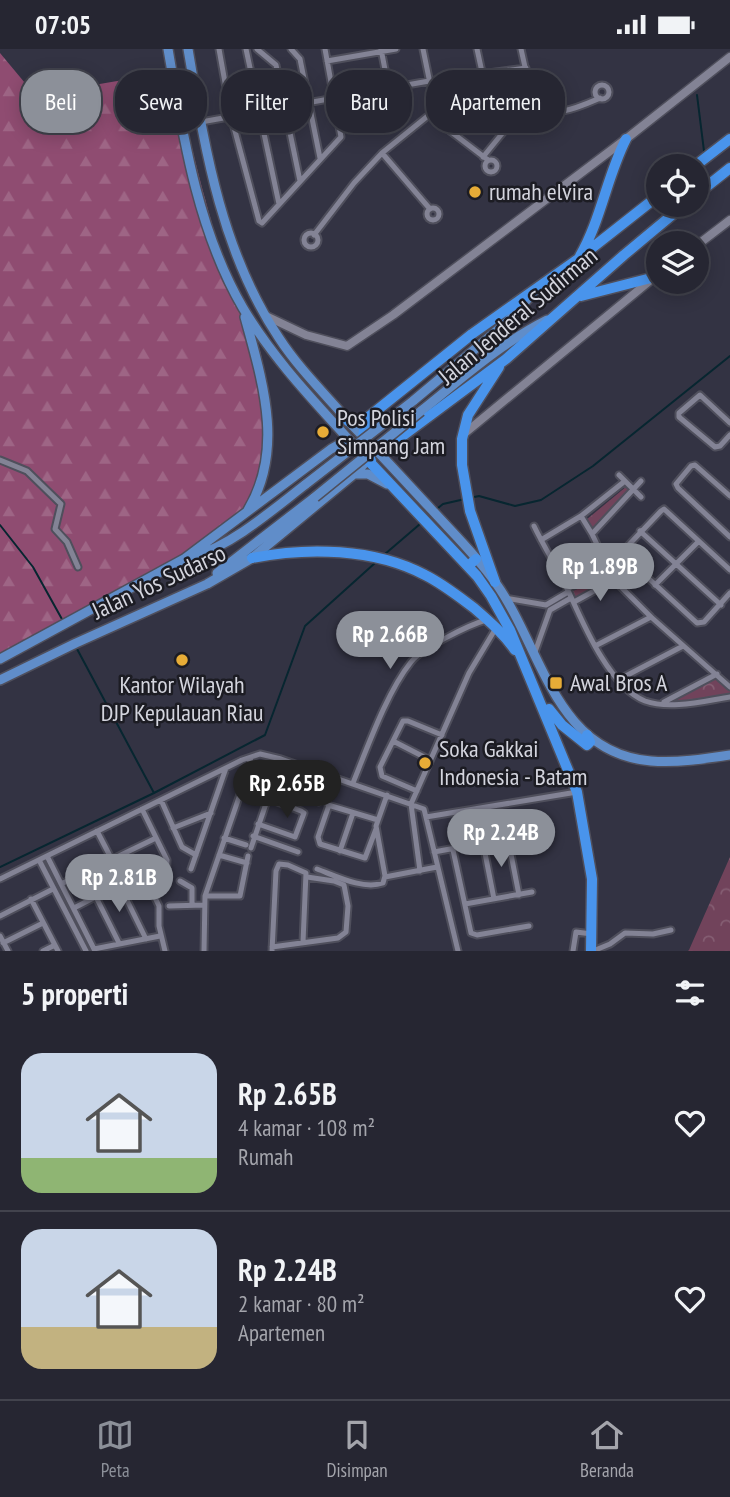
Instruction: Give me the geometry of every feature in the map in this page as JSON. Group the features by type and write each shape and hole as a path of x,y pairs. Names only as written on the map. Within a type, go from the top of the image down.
{"highway":[{"path":"578,259 588,240 626,139"},
{"path":"709,155 730,139"},
{"path":"709,185 730,168"},
{"name":"Jalan Jenderal Sudirman","path":"366,419 472,334 578,259 646,205"},
{"name":"Jalan Jenderal Sudirman","path":"362,445 385,449 506,359 670,217"},
{"path":"575,298 646,279"},
{"path":"495,582 475,530 462,465 461,439 472,408 506,359"},
{"path":"395,397 402,419 418,424"},
{"path":"348,421 366,419 362,445 377,471 435,533 472,562 498,606 537,691 577,792 592,879 592,951"},
{"path":"252,558 302,551 375,558 423,573 489,619 525,665"},
{"path":"537,691 562,725 587,745 590,741 587,735"}],"main road":[{"path":"168,49 188,149 205,218 219,258 242,307 284,367 362,445 387,463 443,522 472,562 495,582 535,652 556,698 587,735 618,754 648,761 730,755"},
{"path":"188,49 191,70"},
{"path":"202,133 230,239 246,279 264,315 293,358 348,421 362,445 363,466 354,474"},
{"path":"184,559 207,551 245,530 306,484 413,401 506,323 541,284"},
{"path":"242,307 261,377 268,433 263,473 257,493 245,515"},
{"path":"209,583 214,575 315,498 421,411 515,339 554,316"},
{"name":"Jalan Yos Sudarso","path":"0,659 184,559 340,445 362,445"},
{"path":"308,467 325,479 329,494"},
{"path":"354,474 373,476 394,489"},
{"name":"Jalan Yos Sudarso","path":"0,680 209,583 252,558 354,474"}],"street":[{"path":"219,49 223,70"},
{"path":"246,49 250,70"},
{"path":"257,49 276,65 277,70"},
{"path":"291,49 299,57 301,70"},
{"path":"325,49 329,70"},
{"path":"327,61 364,52 396,49"},
{"path":"423,49 427,70"},
{"path":"477,49 482,70"},
{"path":"504,70 526,68 521,49"},
{"path":"382,50 385,70"},
{"path":"264,315 306,335 347,346 393,315 730,57"},
{"path":"565,111 600,98"},
{"path":"314,235 354,183 382,153 426,116"},
{"path":"312,123 320,157"},
{"path":"236,133 260,222 263,222 341,136 340,133"},
{"path":"263,133 279,204"},
{"path":"289,133 300,181"},
{"path":"453,133 486,159 505,133"},
{"path":"382,153 430,209"},
{"path":"709,236 730,220"},
{"path":"461,439 470,427 646,285"},
{"path":"730,423 700,395 678,413 679,417 715,447 720,446 730,435"},
{"path":"0,460 27,471 61,504 55,529 67,542 78,567"},
{"path":"730,496 695,465 676,482 678,488 730,537"},
{"path":"620,475 641,497"},
{"path":"541,540 581,516 625,481"},
{"path":"592,534 641,481"},
{"path":"730,570 664,509 640,531 621,554 697,623 704,622 730,593"},
{"path":"581,516 614,580 651,617 730,687"},
{"path":"534,526 595,646 618,680 641,699 660,704 730,697"},
{"path":"640,531 720,605"},
{"path":"655,585 698,542"},
{"path":"535,652 548,607 568,590 608,569"},
{"path":"505,598 548,607 573,600 614,580"},
{"path":"595,646 651,617"},
{"path":"353,783 383,710 411,662 469,625 489,619"},
{"path":"419,871 411,804 469,673 496,628"},
{"path":"618,680 683,646"},
{"path":"660,704 717,674"},
{"path":"417,791 380,773 380,767 405,720 442,735"},
{"path":"393,741 430,760"},
{"path":"0,880 226,768 263,754 421,807 426,817 458,951"},
{"path":"205,951 205,896 251,757"},
{"path":"224,838 248,846 281,759"},
{"path":"191,869 226,768"},
{"path":"272,785 377,823"},
{"path":"426,817 577,792"},
{"path":"325,804 318,841 324,846 362,858 366,857 387,795"},
{"path":"267,798 304,813"},
{"path":"290,849 310,799"},
{"path":"161,800 182,847 196,855"},
{"path":"142,809 167,860 166,884"},
{"path":"173,828 211,813"},
{"path":"340,851 353,813"},
{"path":"317,869 358,883 381,884 385,877 377,823"},
{"path":"258,824 295,837"},
{"path":"97,831 146,939"},
{"path":"253,836 298,852"},
{"path":"434,852 520,836"},
{"path":"61,884 156,838"},
{"path":"508,839 519,895"},
{"path":"483,843 494,899"},
{"path":"453,849 471,931 475,935 528,926"},
{"path":"205,896 240,896 247,859 219,855"},
{"path":"47,856 95,950 160,936"},
{"path":"39,860 86,951"},
{"path":"74,908 167,860"},
{"path":"303,942 307,877 303,870 282,864 277,866 272,949 338,938 346,932 348,924 344,885 307,877"},
{"path":"385,877 438,867"},
{"path":"143,873 159,907 160,936 165,951"},
{"path":"180,881 192,887 192,904"},
{"path":"0,916 53,889"},
{"path":"465,904 532,893"},
{"path":"96,897 119,943"},
{"path":"31,899 57,948 43,951"},
{"path":"169,906 204,905"},
{"path":"3,943 43,923"},
{"path":"592,951 610,944 625,933 653,934 671,930"},
{"path":"564,951 573,950 576,932 592,934"},
{"path":"0,936 8,951"}],"green space":[{"path":"0,53 21,78 21,133 101,133 101,84 115,81 115,133 188,133 225,267 255,335 266,380 268,404 265,453 259,477 251,499 230,531 218,542 0,659"},
{"path":"627,486 631,491 594,531 586,520"},
{"path":"607,574 613,582 577,603 571,592"},
{"path":"715,678 730,690 730,695 679,702 672,700"},
{"path":"730,857 730,951 688,951 689,950"}],"waterway":[{"path":"697,95 704,151"},
{"path":"470,498 479,496 515,506 541,500 593,466 730,356"},
{"path":"438,508 443,504 465,499"},
{"path":"385,554 420,524"},
{"path":"0,525 33,567 63,621"},
{"path":"0,867 154,793 265,735 305,626 375,563"},
{"path":"76,647 154,793"}],"place":[{"name":"rumah elvira","path":"475,192"},
{"name":"Pos Polisi Simpang Jam","path":"323,432"},
{"name":"Kantor Wilayah DJP Kepulauan Riau","path":"182,660"},
{"name":"Awal Bros A","path":"556,683"},
{"name":"Soka Gakkai Indonesia - Batam","path":"425,763"}]}
